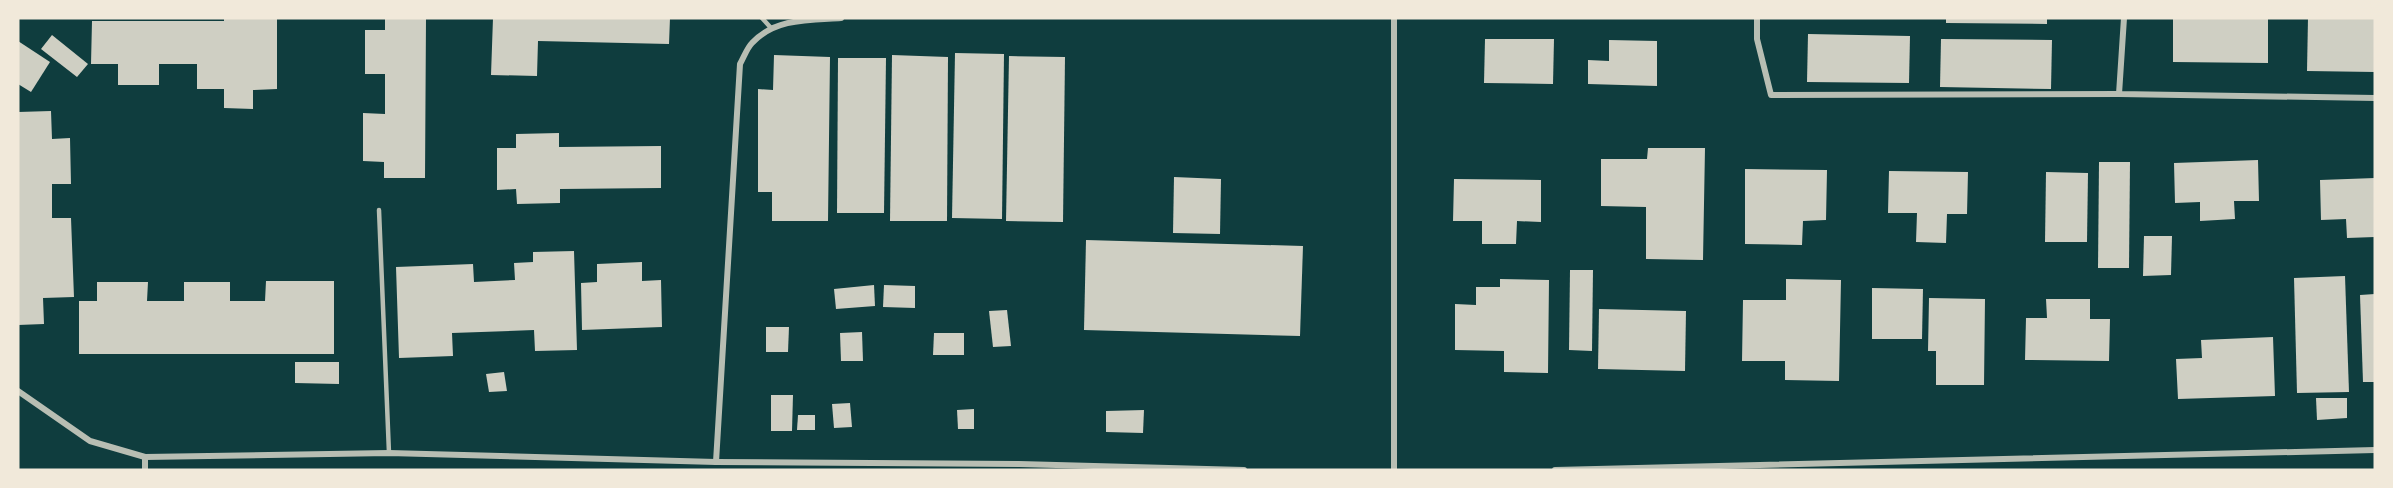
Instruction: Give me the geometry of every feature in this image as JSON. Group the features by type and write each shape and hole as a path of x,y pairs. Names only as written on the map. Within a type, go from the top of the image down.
{"street":[{"path":"716,462 740,64 751,43 771,28 795,20 841,18"},
{"path":"1394,18 1394,470"},
{"path":"1756,18 1757,39 1771,95 2120,94 2375,98"},
{"path":"2120,94 2124,18"},
{"path":"18,391 90,441 146,457 389,453 716,462 1244,470"},
{"path":"1555,470 2375,450"},
{"path":"145,470 146,457"}],"lane":[{"path":"762,18 771,28"},
{"path":"379,210 389,453"}],"building":[{"path":"224,18 277,18 277,89 253,90 253,109 224,108 224,89 197,89 197,64 159,64 159,85 118,85 118,64 91,64 92,21 224,21"},
{"path":"385,18 426,18 425,178 384,178 384,162 363,161 363,113 385,114 385,74 365,74 365,30 385,30"},
{"path":"493,18 670,18 669,44 538,41 537,76 491,75"},
{"path":"1946,18 2047,18 2047,24 1946,23"},
{"path":"2173,18 2268,18 2268,63 2173,62"},
{"path":"2308,18 2375,18 2375,72 2307,71"},
{"path":"1808,34 1910,36 1909,83 1807,82"},
{"path":"52,35 88,64 77,77 41,49"},
{"path":"1485,39 1554,39 1553,84 1484,83"},
{"path":"1941,39 2052,40 2051,89 1940,87"},
{"path":"1609,40 1657,41 1657,86 1588,84 1588,60 1609,61"},
{"path":"18,41 50,62 31,92 18,84"},
{"path":"955,53 1004,54 1002,219 952,218"},
{"path":"774,55 830,57 828,221 772,221 772,192 758,192 758,89 773,90"},
{"path":"892,55 948,57 947,221 890,221"},
{"path":"1009,56 1065,57 1063,222 1006,221"},
{"path":"838,58 886,58 884,213 837,213"},
{"path":"51,111 52,139 70,138 71,184 52,184 52,218 71,218 74,297 43,298 44,324 18,325 18,112"},
{"path":"559,133 559,147 661,146 661,188 560,189 560,203 517,204 516,189 497,190 497,148 516,148 516,134"},
{"path":"1648,148 1705,148 1703,260 1646,259 1646,207 1601,206 1601,159 1647,159"},
{"path":"2258,160 2259,201 2234,201 2235,219 2200,221 2200,202 2175,203 2174,163"},
{"path":"2099,162 2130,162 2129,268 2098,268"},
{"path":"1745,169 1827,170 1826,220 1803,221 1802,245 1745,244"},
{"path":"1889,171 1968,172 1967,214 1947,214 1946,243 1916,242 1917,213 1888,213"},
{"path":"2046,172 2088,173 2087,242 2045,242"},
{"path":"1174,177 1221,179 1220,234 1173,233"},
{"path":"2375,178 2375,237 2347,238 2346,219 2321,220 2320,180"},
{"path":"1454,179 1541,180 1541,222 1517,221 1516,244 1482,244 1482,221 1453,221"},
{"path":"2144,236 2172,236 2171,275 2143,276"},
{"path":"1086,240 1303,246 1300,336 1084,330"},
{"path":"574,251 577,350 535,351 534,330 452,333 453,356 399,358 396,267 473,264 474,282 515,280 514,263 533,262 533,252"},
{"path":"642,262 642,281 661,280 662,327 582,330 581,283 597,282 597,264"},
{"path":"1570,270 1593,270 1592,351 1569,350"},
{"path":"2345,276 2349,392 2297,393 2294,278"},
{"path":"1500,279 1549,280 1548,373 1504,372 1504,351 1455,350 1455,304 1476,305 1476,287 1500,287"},
{"path":"1786,279 1841,280 1839,381 1785,380 1785,361 1742,361 1743,300 1786,300"},
{"path":"266,281 334,281 334,354 79,354 79,301 97,301 97,282 148,282 147,301 184,301 184,282 230,282 230,301 265,301"},
{"path":"874,285 875,306 836,309 834,289"},
{"path":"884,285 915,286 915,308 883,307"},
{"path":"1872,288 1923,289 1922,339 1872,339"},
{"path":"2375,294 2375,382 2363,382 2360,295"},
{"path":"1929,298 1985,299 1984,385 1936,385 1936,351 1928,351"},
{"path":"2046,299 2090,299 2090,319 2110,319 2109,361 2025,360 2026,318 2047,318"},
{"path":"1599,309 1686,311 1685,371 1598,369"},
{"path":"1007,310 1011,346 993,347 989,311"},
{"path":"766,327 789,327 788,352 766,352"},
{"path":"862,332 863,361 841,361 840,333"},
{"path":"934,333 964,333 964,355 933,355"},
{"path":"2273,337 2275,396 2178,399 2176,359 2202,358 2201,340"},
{"path":"295,362 339,362 339,384 295,383"},
{"path":"504,372 507,391 489,392 486,374"},
{"path":"771,395 793,395 792,431 771,431"},
{"path":"2316,398 2347,398 2347,418 2317,420"},
{"path":"850,403 852,427 834,428 832,404"},
{"path":"974,409 974,429 958,429 957,410"},
{"path":"1144,410 1143,433 1106,432 1106,411"},
{"path":"798,415 815,415 815,430 797,430"}]}
